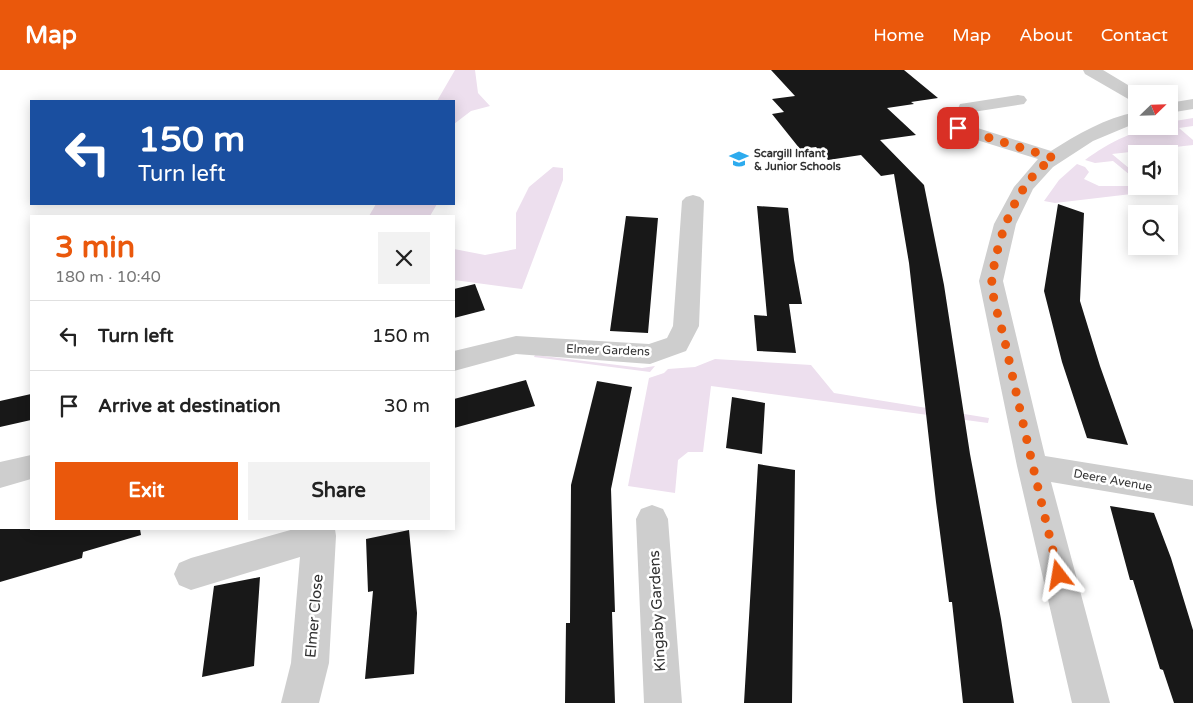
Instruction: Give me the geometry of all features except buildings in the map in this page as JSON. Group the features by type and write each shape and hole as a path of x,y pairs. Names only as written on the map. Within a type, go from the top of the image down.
{"street":[{"path":"1090,70 1128,91"},
{"path":"1018,100 966,108 958,128 1054,158"},
{"path":"1178,106 1193,104"},
{"path":"1091,703 1032,466 991,281 1005,224 1024,187 1046,162 1086,137 1128,120"},
{"name":"Elmer Gardens","path":"455,361 516,345 650,354 677,344 686,326 692,200"},
{"name":"Deere Avenue","path":"1032,466 1193,493"},
{"path":"0,475 30,467"},
{"name":"Kingaby Gardens","path":"652,519 663,703"},
{"path":"191,574 319,532"},
{"name":"Elmer Close","path":"300,703 310,663 319,532"}],"shaded area":[{"path":"455,70 475,70 478,93 490,106 471,111 455,123 455,100 438,100"},
{"path":"1193,118 1193,126 1179,128 1193,140 1193,145 1178,147 1178,145 1128,145 1128,152 1112,154 1128,167 1128,173 1113,161 1095,163 1085,160 1129,135 1178,135 1178,120"},
{"path":"1077,164 1085,167 1089,172 1084,179 1099,186 1128,186 1128,194 1055,203 1044,201 1059,180"},
{"path":"553,167 563,168 563,180 522,289 455,280 455,249 485,255 516,249 516,213 529,187"},
{"path":"375,205 436,205 431,215 370,215"},
{"path":"535,355 642,368 655,366 650,372 534,357"},
{"path":"715,359 811,365 834,393 989,418 988,423 711,386 703,452 688,452 678,460 675,493 628,486 649,378 664,373 668,369 695,367"}],"place":[{"name":"Scargill Infant & Junior Schools","path":"739,159"}],"route":[{"path":"958,128 1054,158 1046,162 1024,187 1005,224 991,281 1032,466 1059,575"}]}
